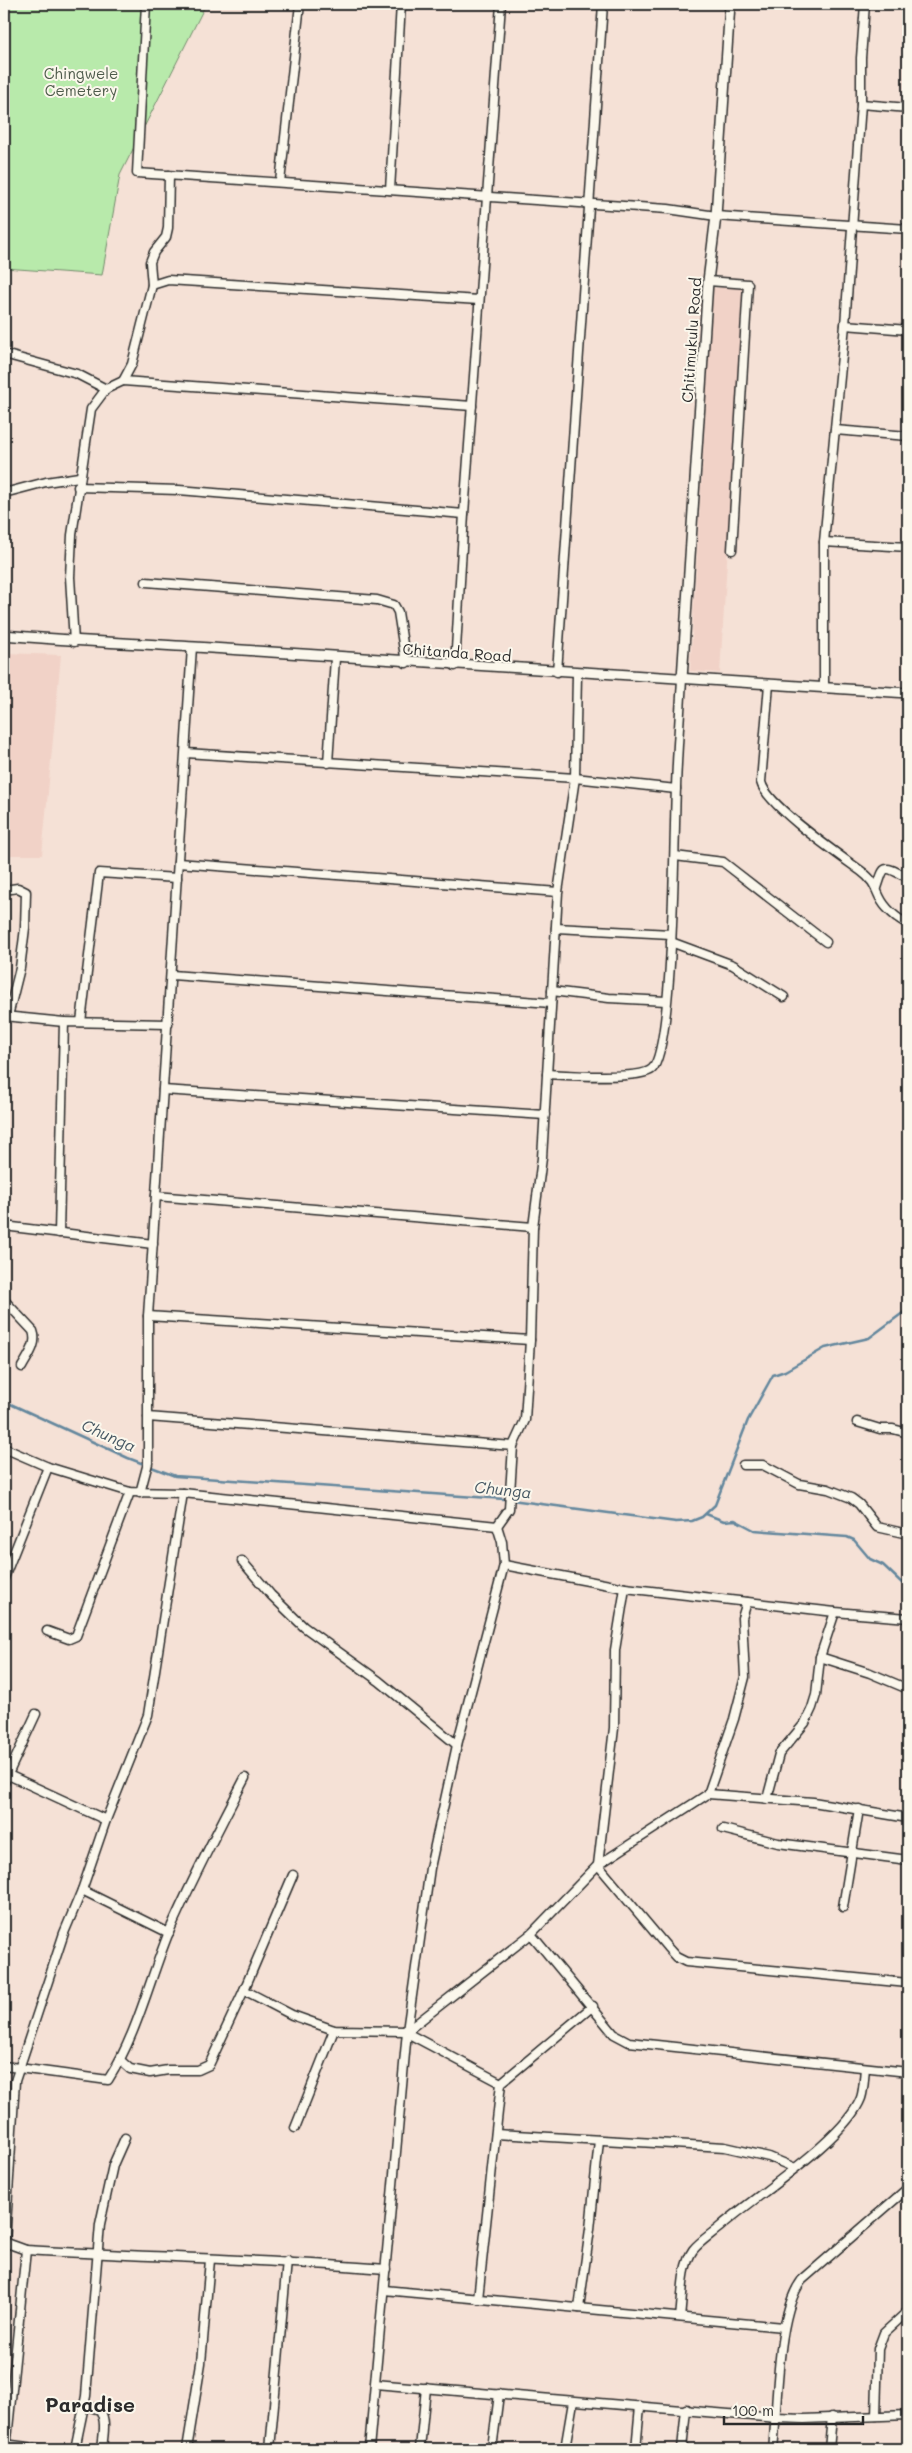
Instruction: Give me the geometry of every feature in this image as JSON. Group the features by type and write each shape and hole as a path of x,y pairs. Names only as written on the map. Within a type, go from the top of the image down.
{"street":[{"path":"146,4 137,173 668,209 716,216 908,229"},
{"path":"280,182 300,4"},
{"path":"390,190 401,4"},
{"path":"455,666 486,196 501,4"},
{"path":"557,672 591,204 603,4"},
{"name":"Chitimukulu Road","path":"682,679 708,281 716,216 730,4"},
{"path":"824,688 824,542 846,325 851,226 861,104 860,58 865,4"},
{"path":"861,104 908,108"},
{"path":"123,381 132,364 152,285 150,262 154,252 166,237 168,228 169,175"},
{"path":"152,285 168,280 479,300"},
{"path":"708,281 748,284 732,550"},
{"path":"846,325 908,330"},
{"path":"4,354 77,374 106,389"},
{"path":"74,642 70,577 79,477 91,409 106,389 123,381 472,406"},
{"path":"835,430 908,436"},
{"path":"4,493 46,482 79,477"},
{"path":"78,487 153,488 464,514"},
{"path":"824,542 908,547"},
{"path":"146,582 377,600 394,605 398,612 406,663"},
{"name":"Chitanda Road","path":"4,635 74,642 192,647 577,674 908,693"},
{"path":"140,1494 147,1467 148,1316 172,975 192,647"},
{"path":"328,763 335,658"},
{"path":"497,1526 509,1509 513,1446 525,1420 530,1340 533,1227 542,1158 558,892 575,778 577,674"},
{"path":"547,1074 608,1076 643,1074 651,1070 657,1061 664,1034 671,938 682,679"},
{"path":"768,684 762,789 804,827 871,879 886,907 908,924"},
{"path":"186,753 575,778 676,789"},
{"path":"675,856 723,862 826,942"},
{"path":"178,863 558,892"},
{"path":"877,888 883,871 886,868 890,868 902,875 908,872"},
{"path":"81,1022 98,873 177,878"},
{"path":"4,890 18,888 26,892 25,928 21,960 6,1016 64,1022 168,1024"},
{"path":"556,928 671,938 733,966 784,997"},
{"path":"172,975 551,1002"},
{"path":"552,991 609,998 666,1001"},
{"path":"59,1233 64,1022"},
{"path":"163,1090 544,1115"},
{"path":"156,1196 533,1227"},
{"path":"4,1226 153,1244"},
{"path":"4,1300 33,1331 35,1336 33,1346 22,1367"},
{"path":"148,1316 530,1340"},
{"path":"148,1416 513,1446"},
{"path":"857,1422 880,1429 908,1433"},
{"path":"4,1448 48,1467 140,1494 183,1492 497,1526"},
{"path":"743,1464 762,1465 800,1484 852,1498 877,1527 908,1534"},
{"path":"4,1578 48,1467"},
{"path":"47,1631 69,1639 76,1636 130,1492"},
{"path":"183,1492 148,1715 64,1933 15,2081 4,2242 26,2250 210,2260 287,2261 386,2269"},
{"path":"369,2449 407,2032 430,1868 457,1745 504,1565 502,1542 497,1526"},
{"path":"242,1560 271,1595 304,1627 379,1681 457,1745"},
{"path":"504,1565 625,1588 835,1612 908,1618"},
{"path":"625,1588 615,1650 614,1728 598,1865 676,1957 686,1962 908,1983"},
{"path":"708,1794 734,1719 745,1677 742,1618 747,1602"},
{"path":"767,1799 779,1754 805,1723 812,1708 816,1695 820,1657 835,1612"},
{"path":"820,1657 870,1672 908,1689"},
{"path":"4,1782 6,1773 36,1714"},
{"path":"6,1773 106,1820"},
{"path":"4,2066 108,2080 120,2060 169,1933 204,1855 245,1778"},
{"path":"407,2032 532,1934 598,1865 708,1794 814,1802 908,1818"},
{"path":"843,1907 859,1809"},
{"path":"723,1829 761,1839 908,1860"},
{"path":"120,2060 130,2069 139,2072 205,2068 209,2065 244,1990 293,1875"},
{"path":"82,1890 169,1933"},
{"path":"532,1934 593,2006 614,2034 629,2042 908,2072"},
{"path":"244,1990 292,2016 334,2030 407,2032 502,2082"},
{"path":"478,2298 502,2082 593,2006"},
{"path":"294,2128 334,2030"},
{"path":"680,2317 687,2266 694,2250 744,2206 795,2168 853,2113 862,2097 865,2068"},
{"path":"496,2134 726,2147 769,2157 795,2168"},
{"path":"75,2449 84,2405 99,2254 100,2224 113,2165 125,2138"},
{"path":"579,2308 590,2229 599,2140"},
{"path":"773,2449 784,2327 791,2298 802,2280 908,2188"},
{"path":"26,2250 6,2446 43,2449"},
{"path":"187,2449 201,2363 210,2260"},
{"path":"270,2449 287,2261"},
{"path":"384,2290 784,2327"},
{"path":"876,2416 878,2349 884,2333 908,2311"},
{"path":"375,2384 776,2418 908,2415"},
{"path":"420,2449 426,2388"},
{"path":"492,2449 499,2394"},
{"path":"565,2449 573,2402"},
{"path":"84,2405 100,2410 103,2415 102,2449"},
{"path":"636,2449 640,2406"},
{"path":"682,2449 686,2409"},
{"path":"829,2449 832,2417"}],"shaded area":[{"path":"713,288 744,288 720,673 690,671"},
{"path":"4,653 61,655 42,855 4,855"}],"green space":[{"name":"Chingwele Cemetery","path":"4,4 206,4 120,175 102,275 4,268"}],"waterway":[{"name":"Chunga","path":"4,1401 128,1458 175,1476 504,1499 676,1522 692,1521 702,1517 715,1505 748,1420 773,1375 785,1371 825,1348 869,1338 908,1309"},
{"path":"706,1514 724,1521 735,1520 754,1530 847,1537 854,1540 870,1559 883,1565 904,1585 908,1594"}],"district":[{"name":"Paradise","path":"90,2404"}]}
